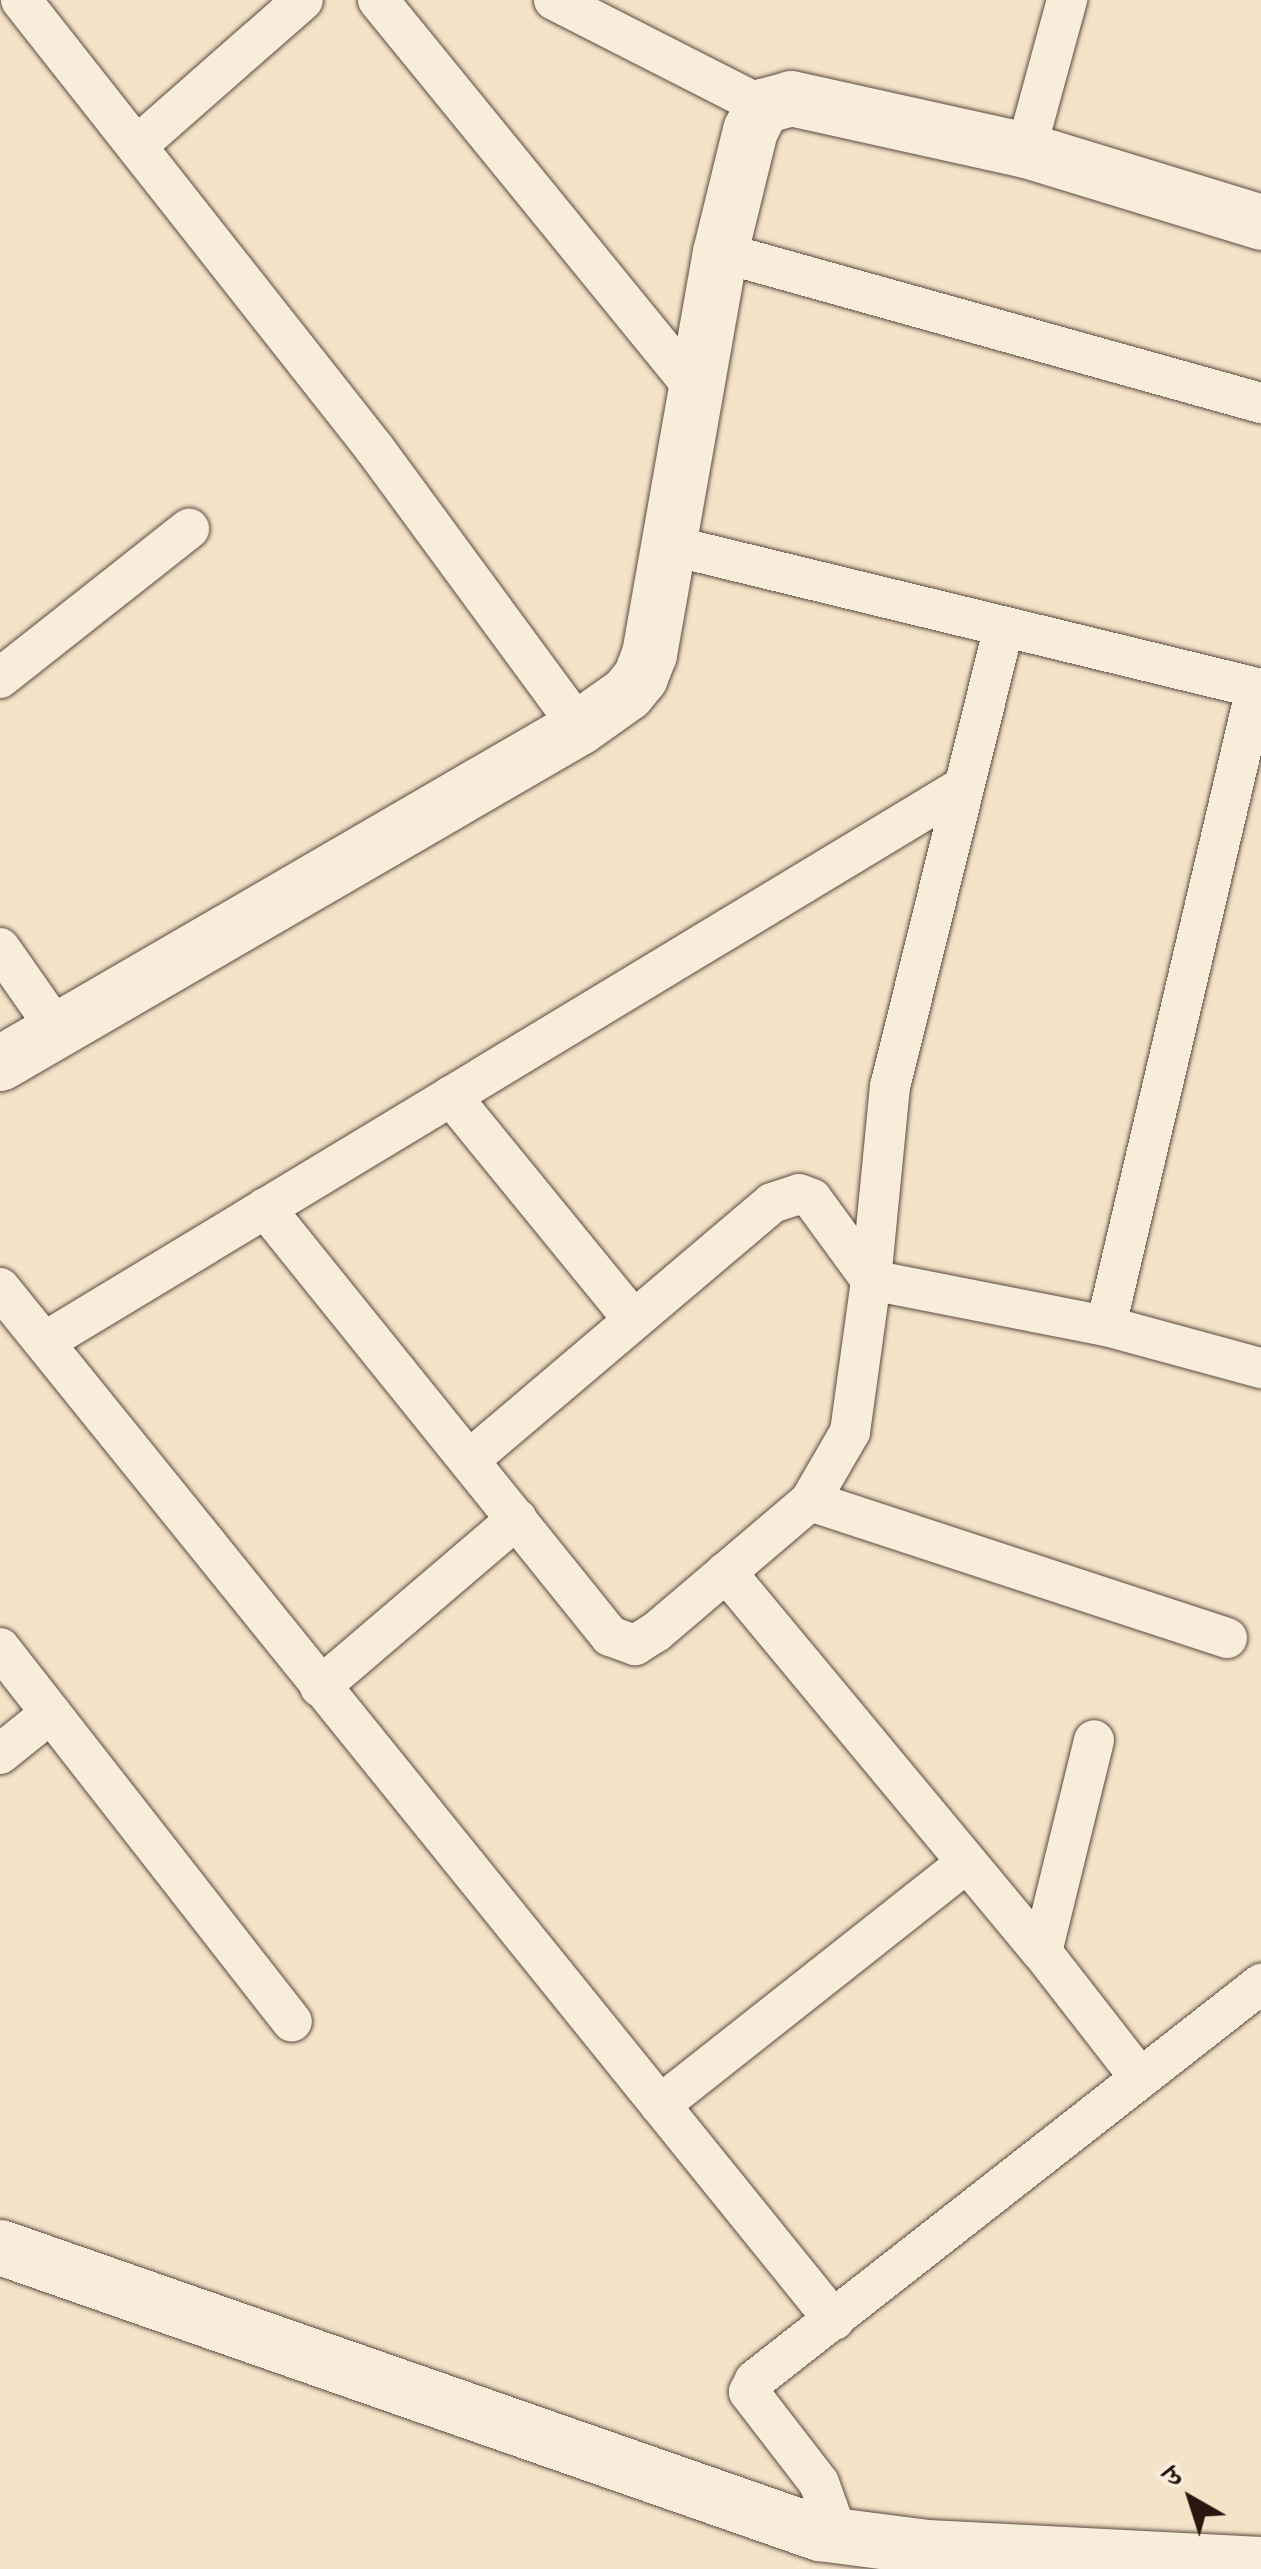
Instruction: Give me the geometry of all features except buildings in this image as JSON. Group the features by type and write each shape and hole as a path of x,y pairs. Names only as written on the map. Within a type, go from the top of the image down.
{"street":[{"path":"21,0 139,144 375,449 580,727"},
{"path":"139,144 303,0"},
{"path":"378,0 694,389"},
{"path":"554,0 762,106 792,98 1026,150 1261,222"},
{"path":"1026,150 1067,0"},
{"path":"0,1063 580,727 627,693 640,677 650,654 720,252 750,130 762,106"},
{"path":"720,252 1261,403"},
{"path":"0,678 189,529"},
{"path":"669,545 1259,688 1106,1326"},
{"path":"265,1208 610,1636 624,1643 646,1640 810,1501 850,1432 871,1280 890,1086 961,788 1004,628"},
{"path":"46,1341 961,788"},
{"path":"0,948 56,1028"},
{"path":"451,1096 632,1318"},
{"path":"469,1460 772,1202 800,1194 812,1199 871,1280 1106,1326 1261,1368"},
{"path":"0,1288 834,2320"},
{"path":"810,1501 1227,1638"},
{"path":"320,1687 517,1519"},
{"path":"726,1572 1042,1952 1140,2078"},
{"path":"0,1648 292,2022"},
{"path":"0,1754 50,1713"},
{"path":"1042,1952 1094,1740"},
{"path":"660,2105 965,1864"},
{"path":"838,2536 819,2483 749,2392 754,2380 1261,1984"},
{"path":"0,2246 792,2526 927,2547 1261,2564"}]}
